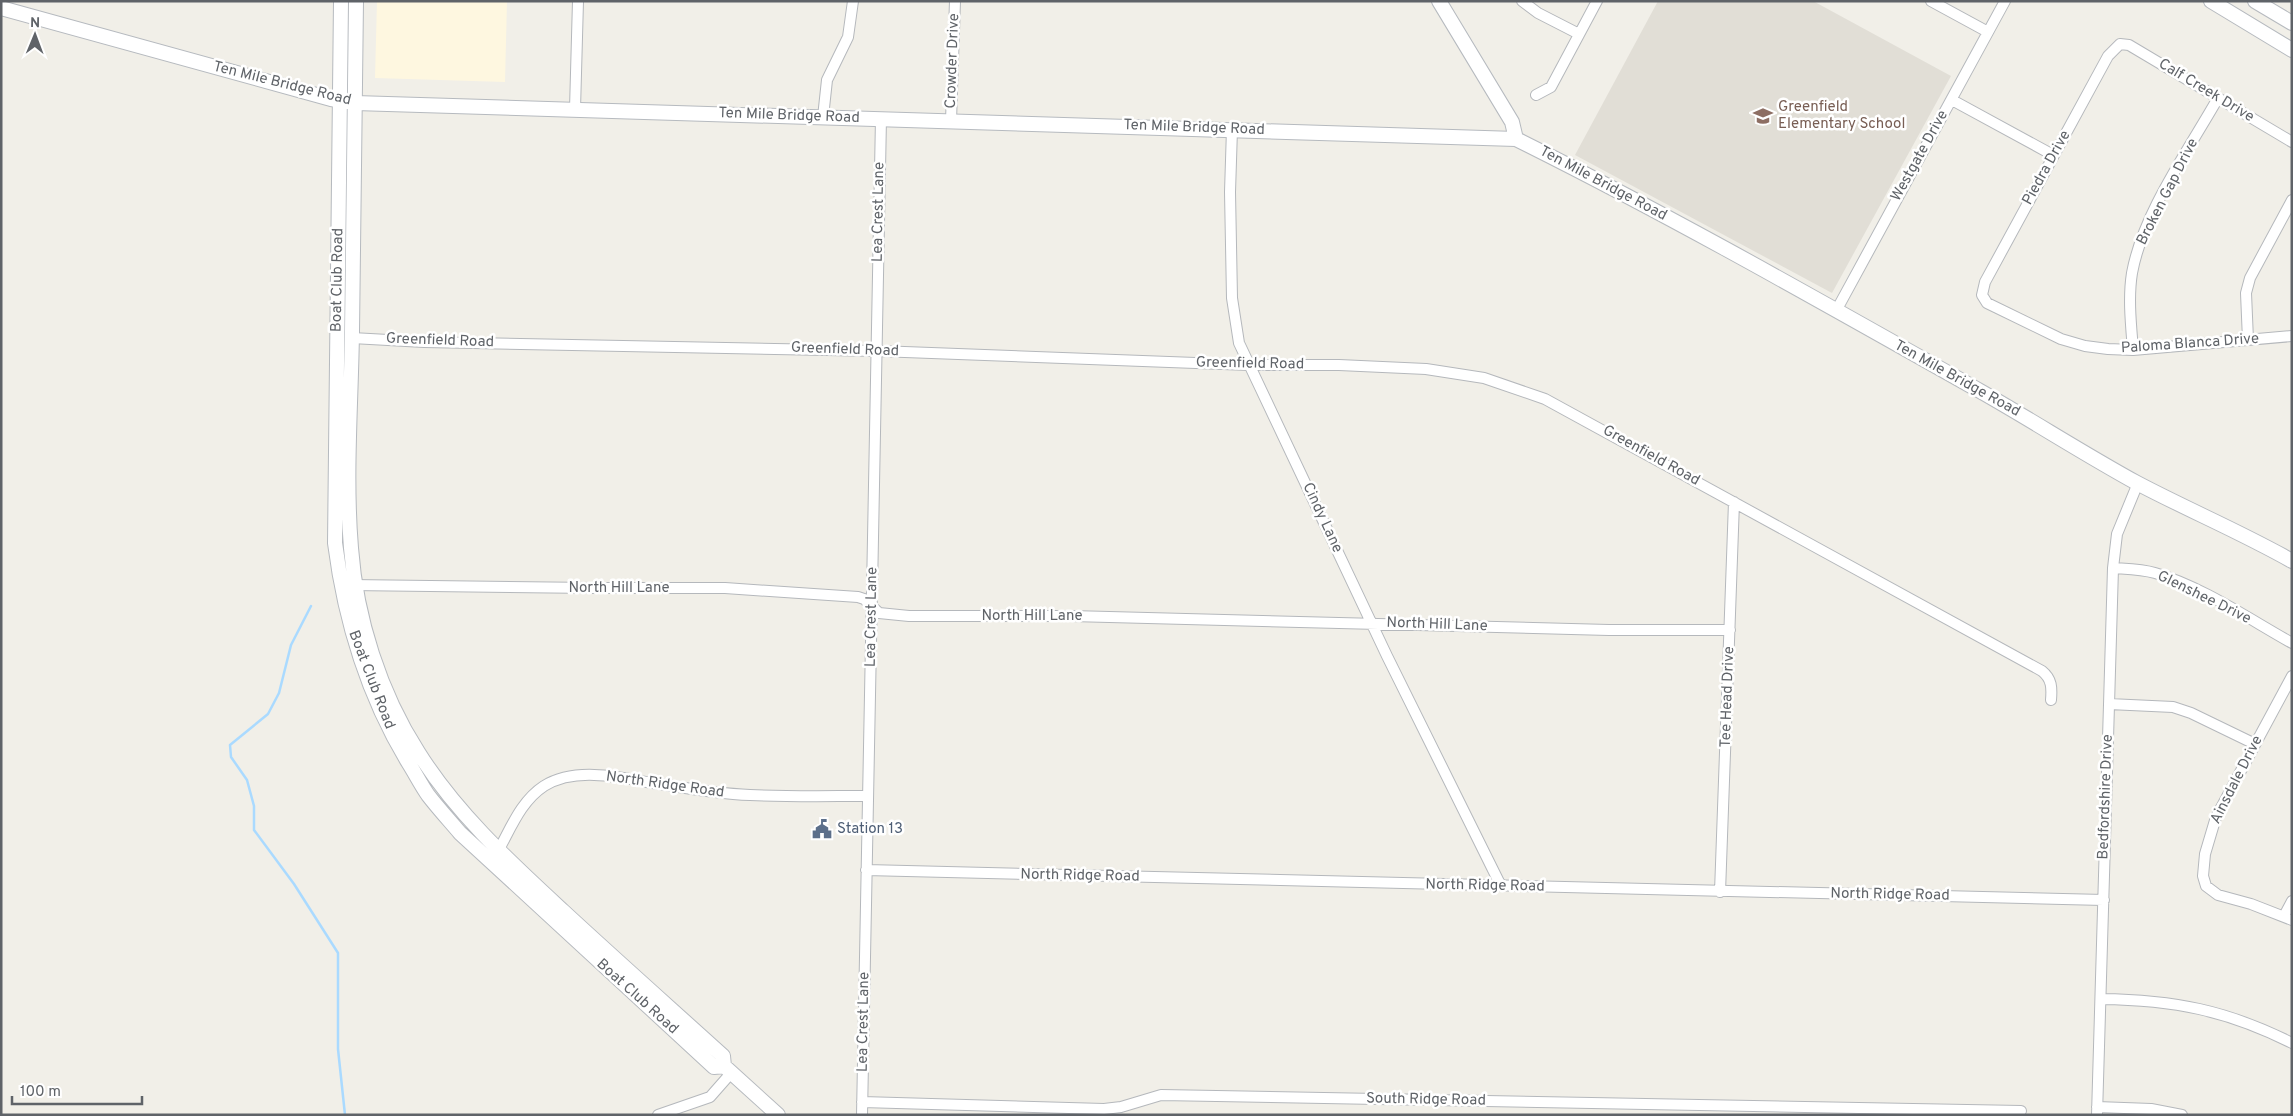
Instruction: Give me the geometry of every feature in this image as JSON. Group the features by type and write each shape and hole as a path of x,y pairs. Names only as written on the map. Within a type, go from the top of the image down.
{"main road":[{"name":"Boat Club Road","path":"341,1 348,102 352,338 349,471 351,548 355,585 379,672 417,751 446,792 498,851 723,1056 728,1069 778,1115"},
{"name":"Boat Club Road","path":"356,1 348,102 335,447 335,543 350,628 371,686 393,737 427,794 460,833 576,942 714,1067 728,1069"},
{"path":"1439,1 1512,122 1516,139"},
{"path":"2211,1 2292,50"},
{"path":"2255,1 2292,23"},
{"name":"Ten Mile Bridge Road","path":"1,8 348,102 1516,139 1602,183 1836,311 2138,483 2247,536 2292,561"}],"street":[{"path":"575,109 578,1"},
{"path":"822,117 827,80 848,37 853,1"},
{"name":"Crowder Drive","path":"951,120 955,1"},
{"path":"1522,1 1538,13 1579,34"},
{"path":"1536,95 1551,87 1597,1"},
{"path":"1931,1 1988,32"},
{"name":"Westgate Drive","path":"1836,311 2006,1"},
{"name":"Calf Creek Drive","path":"2120,44 2129,45 2292,142"},
{"name":"Piedra Drive","path":"1982,295 1985,282 2053,155 2108,56 2120,44"},
{"name":"Broken Gap Drive","path":"2133,350 2130,294 2136,253 2145,229 2161,198 2218,98"},
{"path":"1952,100 2053,155"},
{"name":"Lea Crest Lane","path":"862,1115 881,118"},
{"name":"Cindy Lane","path":"1232,129 1230,192 1232,298 1239,343 1500,886"},
{"path":"2248,340 2246,293 2250,278 2292,200"},
{"name":"Paloma Blanca Drive","path":"1982,295 1986,303 2061,339 2085,346 2133,350 2292,336"},
{"name":"Greenfield Road","path":"352,338 424,342 878,351 1249,365 1339,365 1426,369 1484,378 1545,399 2042,671 2048,676 2052,687 2052,700"},
{"name":"Bedfordshire Drive","path":"2097,1111 2112,568 2117,534 2138,483"},
{"name":"Tee Head Drive","path":"1720,892 1734,502"},
{"name":"Glenshee Drive","path":"2112,568 2137,569 2155,573 2178,582 2292,643"},
{"name":"North Hill Lane","path":"341,584 725,588 858,597 864,599 879,613 909,616 1071,616 1609,630 1730,630"},
{"name":"Ainsdale Drive","path":"2288,918 2218,895 2211,891 2204,882 2206,854 2216,817 2292,676"},
{"path":"2109,704 2173,708 2192,712 2255,744"},
{"name":"North Ridge Road","path":"498,851 519,811 543,787 570,777 600,775 621,777 716,793 868,796"},
{"name":"North Ridge Road","path":"866,870 2104,900"},
{"path":"2288,918 2292,901"},
{"path":"2101,999 2140,1000 2200,1008 2252,1024 2292,1043"},
{"path":"658,1115 710,1097 728,1069"},
{"name":"South Ridge Road","path":"862,1102 1104,1109 1121,1107 1161,1096 2021,1112"},
{"path":"2097,1111 2151,1109 2182,1115"}],"shaded area":[{"path":"377,1 507,1 505,82 375,78"},
{"name":"Greenfield Elementary School","path":"1658,1 1813,1 1951,76 1832,293 1575,155"}],"waterway":[{"path":"311,606 291,645 279,693 268,714 230,745 231,757 247,780 254,806 254,830 294,884 338,953 338,1049 345,1115"}],"place":[{"name":"Greenfield Elementary School","path":"1763,116"},
{"name":"Station 13","path":"822,829"}]}
